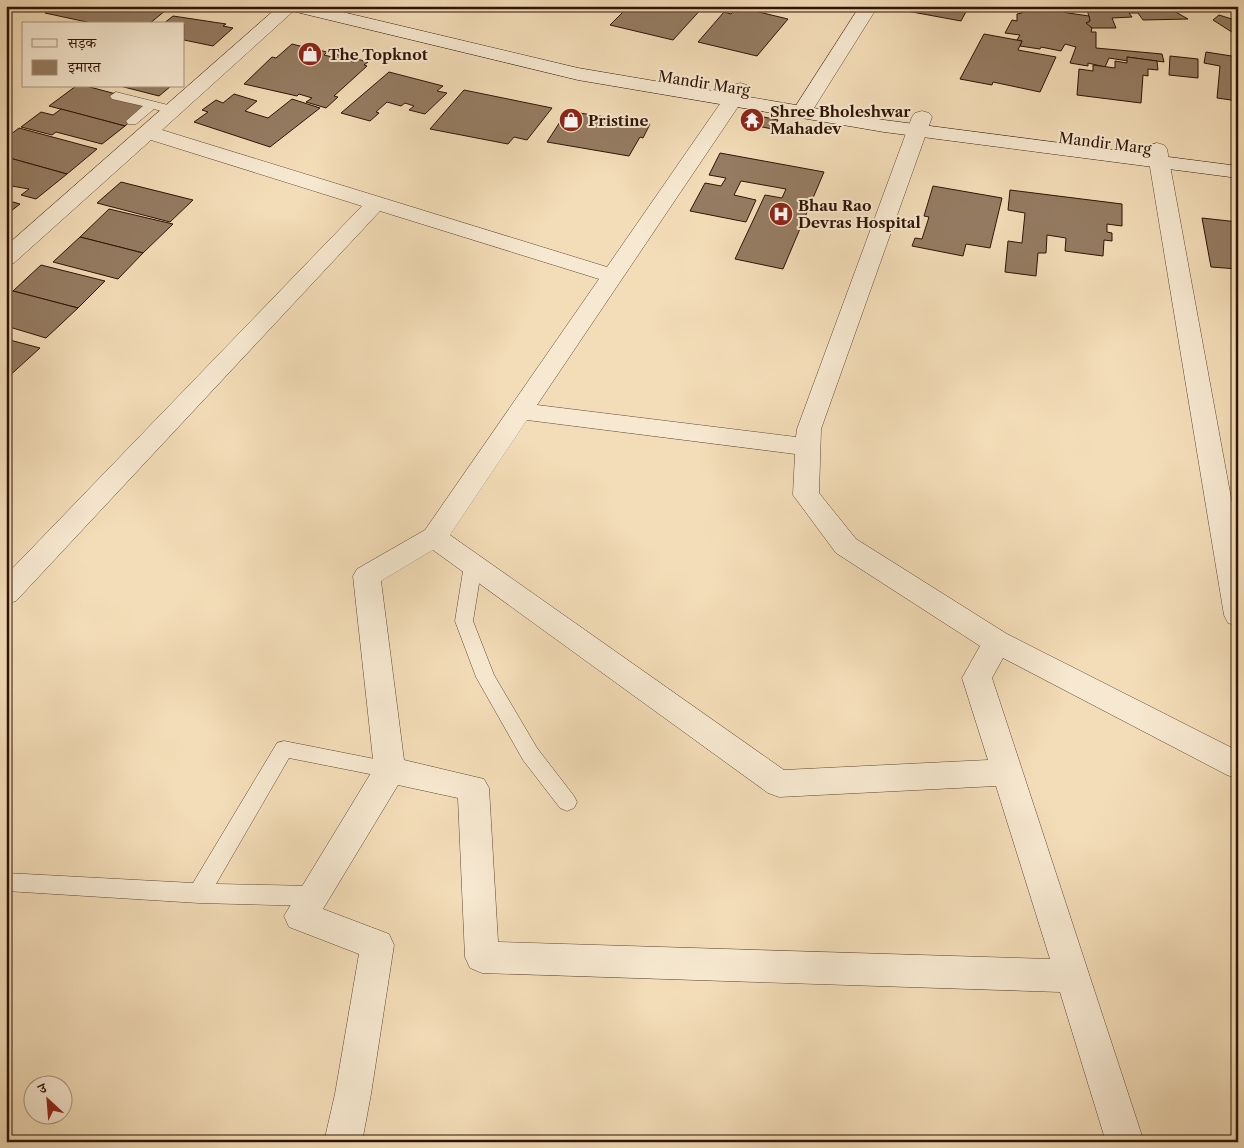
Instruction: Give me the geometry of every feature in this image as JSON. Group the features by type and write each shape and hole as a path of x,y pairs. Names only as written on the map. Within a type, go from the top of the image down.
{"street":[{"path":"6,258 139,126 172,110 290,6"},
{"path":"294,6 578,74 736,95 920,124 1158,156 1238,172"},
{"name":"Mandir Marg","path":"354,6 498,44 654,75 736,95"},
{"path":"805,106 869,6"},
{"path":"343,1142 353,1094 377,945 300,916 390,770 367,576 434,537 736,95"},
{"path":"920,124 809,429 806,495 846,546 997,642 1238,766"},
{"path":"139,126 612,276"},
{"path":"1158,156 1238,615"},
{"name":"Mandir Marg","path":"1158,156 1238,159"},
{"path":"6,593 377,202"},
{"path":"520,411 808,447"},
{"path":"434,537 779,784 1007,772"},
{"path":"997,642 977,678 1125,1142"},
{"path":"390,770 473,788 482,957 1072,976"}],"lane":[{"path":"116,96 172,110"},
{"path":"139,126 152,105"},
{"path":"473,565 464,621 485,677 530,754 567,802"},
{"path":"200,893 284,749 390,770"},
{"path":"6,882 200,893 313,896"}],"building":[{"path":"55,6 171,6 151,22 87,22 45,13"},
{"path":"491,6 518,6 513,11"},
{"path":"629,6 704,6 673,40 610,25"},
{"path":"898,6 969,6 961,21 896,9"},
{"path":"1046,6 1070,6 1075,8 1074,12"},
{"path":"1084,6 1173,6 1175,8 1174,11 1188,19 1143,20 1138,13 1129,13 1132,17 1112,18 1116,28 1092,28 1086,23 1090,21 1087,9 1083,8"},
{"path":"742,8 788,19 757,56 698,42 724,12 731,14 734,11 738,12"},
{"path":"1021,8 1041,11 1056,9 1089,16 1090,21 1086,23 1092,28 1091,32 1096,32 1096,48 1162,54 1164,62 1127,57 1128,61 1109,58 1105,67 1088,63 1088,66 1070,63 1076,47 1065,44 1061,51 1041,47 1040,49 1020,46 1022,41 1017,40 1020,35 1005,33 1012,20 1017,21 1017,14 1022,13"},
{"path":"1219,15 1238,21 1238,36 1213,20"},
{"path":"173,16 226,24 223,26 233,28 213,46 185,40 185,22 166,22"},
{"path":"984,34 1022,41 1018,50 1056,57 1040,92 993,82 992,85 960,79"},
{"path":"292,44 304,47 301,50 311,52 314,49 327,52 324,55 332,57 334,54 347,57 343,60 354,62 357,59 368,62 364,65 367,66 334,96 338,97 326,108 306,102 312,98 299,94 297,96 244,84 272,57 276,58"},
{"path":"1206,52 1238,57 1238,101 1217,98 1220,66 1204,63"},
{"path":"1170,56 1198,59 1198,78 1169,75"},
{"path":"1127,57 1157,61 1158,70 1148,69 1148,76 1143,75 1141,103 1077,95 1079,69 1093,71 1093,65 1115,68 1115,61 1127,63"},
{"path":"389,72 443,86 437,91 447,93 425,114 409,110 414,106 405,103 401,106 387,102 376,112 379,113 370,121 341,113"},
{"path":"73,88 94,88 149,105 125,126 49,106"},
{"path":"128,88 169,88 159,96"},
{"path":"464,90 552,108 527,140 514,137 508,144 430,129"},
{"path":"234,94 257,101 245,111 268,118 292,99 320,108 270,147 194,122 208,112 202,110 216,100 223,103"},
{"path":"61,109 125,126 102,144 56,132 52,135 21,127 41,112 53,115"},
{"path":"567,111 650,124 643,138 640,137 629,156 547,142"},
{"path":"759,116 778,120 772,129 753,125"},
{"path":"19,128 97,149 67,174 6,157 6,138"},
{"path":"720,153 824,172 783,269 735,259 765,195 782,198 786,189 741,181 734,195 756,200 746,222 690,211 705,183 721,186 726,178 709,175"},
{"path":"6,157 67,174 36,199 21,195 29,189 6,185"},
{"path":"121,182 193,200 170,222 97,203"},
{"path":"933,186 1002,198 990,248 966,244 963,256 912,246 915,238 922,239 929,217 924,216"},
{"path":"1010,190 1122,204 1122,226 1107,224 1107,232 1112,233 1112,241 1104,240 1103,256 1065,251 1066,238 1047,235 1046,253 1038,253 1036,276 1005,272 1008,241 1022,243 1025,213 1008,210"},
{"path":"6,200 20,204 6,215"},
{"path":"109,209 173,224 143,253 80,237"},
{"path":"1202,218 1238,222 1238,269 1211,267"},
{"path":"80,237 143,253 118,279 53,262"},
{"path":"41,265 105,281 78,308 13,291"},
{"path":"13,291 78,308 46,338 6,326 6,297"},
{"path":"6,339 40,348 6,379"}],"place":[{"name":"The Topknot","path":"310,54"},
{"name":"Pristine","path":"571,120"},
{"name":"Shree Bholeshwar Mahadev","path":"752,120"},
{"name":"Bhau Rao Devras Hospital","path":"781,214"}]}
